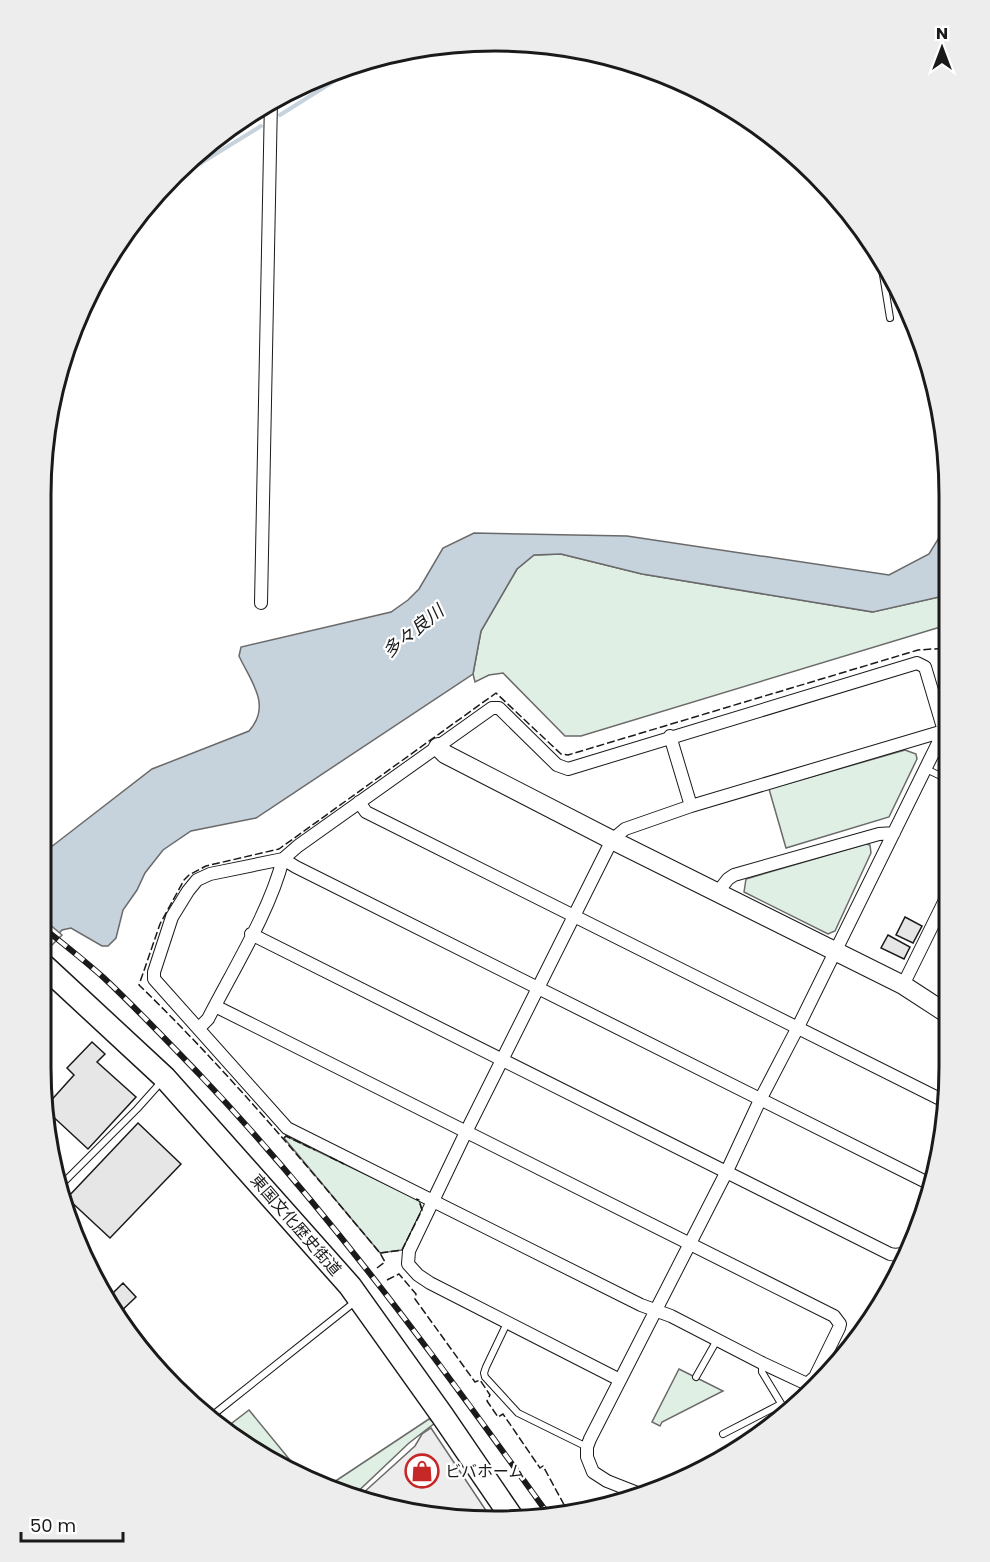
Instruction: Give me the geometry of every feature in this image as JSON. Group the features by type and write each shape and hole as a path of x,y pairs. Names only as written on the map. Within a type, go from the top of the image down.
{"highway":[{"name":"東国文化歴史街道","path":"51,972 165,1078 359,1299 442,1414 507,1511"}],"street":[{"path":"261,603 271,114"},
{"path":"806,1384 656,1310 641,1305 287,1128 154,979 154,972 172,917 197,880 210,874 283,859 492,708 499,708 557,765 568,769 670,736 917,663 925,667 939,709"},
{"path":"620,1380 430,1283 408,1264 409,1251 501,1060 612,840 631,826 691,806 939,732"},
{"path":"670,736 691,806"},
{"path":"629,1490 592,1472 587,1447 939,744"},
{"path":"438,747 446,754 612,840 903,985 939,1008"},
{"path":"359,802 366,812 938,1098"},
{"path":"717,893 734,875 879,834 894,833"},
{"path":"199,1028 208,1019 251,934 278,878 283,859"},
{"path":"283,859 924,1181"},
{"path":"903,985 939,912"},
{"path":"251,934 896,1255"},
{"path":"215,1006 690,1243 839,1320 839,1328 815,1375"}],"lane":[{"path":"267,114 271,114"},
{"path":"884,281 890,318"},
{"path":"926,769 939,775"},
{"path":"66,1180 137,1110 165,1078"},
{"path":"216,1412 359,1299"},
{"path":"507,1323 486,1367 485,1377 518,1413 587,1447"},
{"path":"696,1377 717,1340"},
{"path":"762,1363 762,1372 782,1406"},
{"path":"723,1434 777,1410"}],"green space":[{"path":"561,554 642,574 872,612 939,597 939,628 581,736 565,736 503,673 489,675 475,682 473,674 481,631 517,569 534,555"},
{"path":"905,750 916,754 917,759 889,817 786,848 769,789"},
{"path":"866,844 870,845 871,853 835,931 828,934 744,892 746,879"},
{"path":"286,1136 419,1200 422,1210 402,1250 380,1253 284,1138"},
{"path":"679,1369 723,1391 662,1422 660,1426 652,1422"},
{"path":"249,1410 291,1461 273,1452 231,1424"},
{"path":"429,1419 435,1423 409,1443 360,1490 336,1481"}],"shaded area":[{"name":"ビバホーム","path":"431,1428 486,1511 437,1507 365,1491 415,1446 422,1434"}],"water":[{"name":"多々良川","path":"474,533 627,536 889,575 929,554 939,538 939,597 873,612 642,574 561,554 534,555 517,569 481,631 473,674 256,818 191,831 163,850 145,873 137,890 123,910 116,938 108,946 102,946 71,928 62,930 51,942 51,847 152,769 249,731 256,721 259,703 254,684 239,656 241,647 391,612 419,589 443,548"}],"pier":[{"path":"51,926 62,935 51,944"}],"building":[{"path":"905,917 922,926 913,943 896,935"},
{"path":"888,935 910,947 904,959 881,948"},
{"path":"92,1042 105,1054 97,1062 136,1097 88,1149 54,1118 52,1099 74,1075 67,1068"},
{"path":"138,1123 181,1164 110,1238 73,1203 70,1195"},
{"path":"123,1283 136,1297 123,1309 113,1293"}],"waterway":[{"path":"280,115 332,82"},
{"path":"198,165 261,126"}],"railway":[{"path":"51,934 116,990 248,1127 382,1288 544,1508"}],"fence":[{"path":"377,1268 385,1262 380,1253 233,1082 139,985 160,924 184,880 206,866 279,849 496,693 561,754 568,755 918,650 939,649"},
{"path":"284,1138 286,1136 315,1150"},
{"path":"330,1157 344,1164"},
{"path":"380,1253 402,1250 422,1210 419,1200 416,1199"},
{"path":"387,1280 399,1274 416,1294 415,1299 475,1382 480,1380 490,1395 487,1401 498,1417 503,1414 540,1468 543,1466 564,1505"}],"place":[{"name":"ビバホーム","path":"422,1471"}]}
